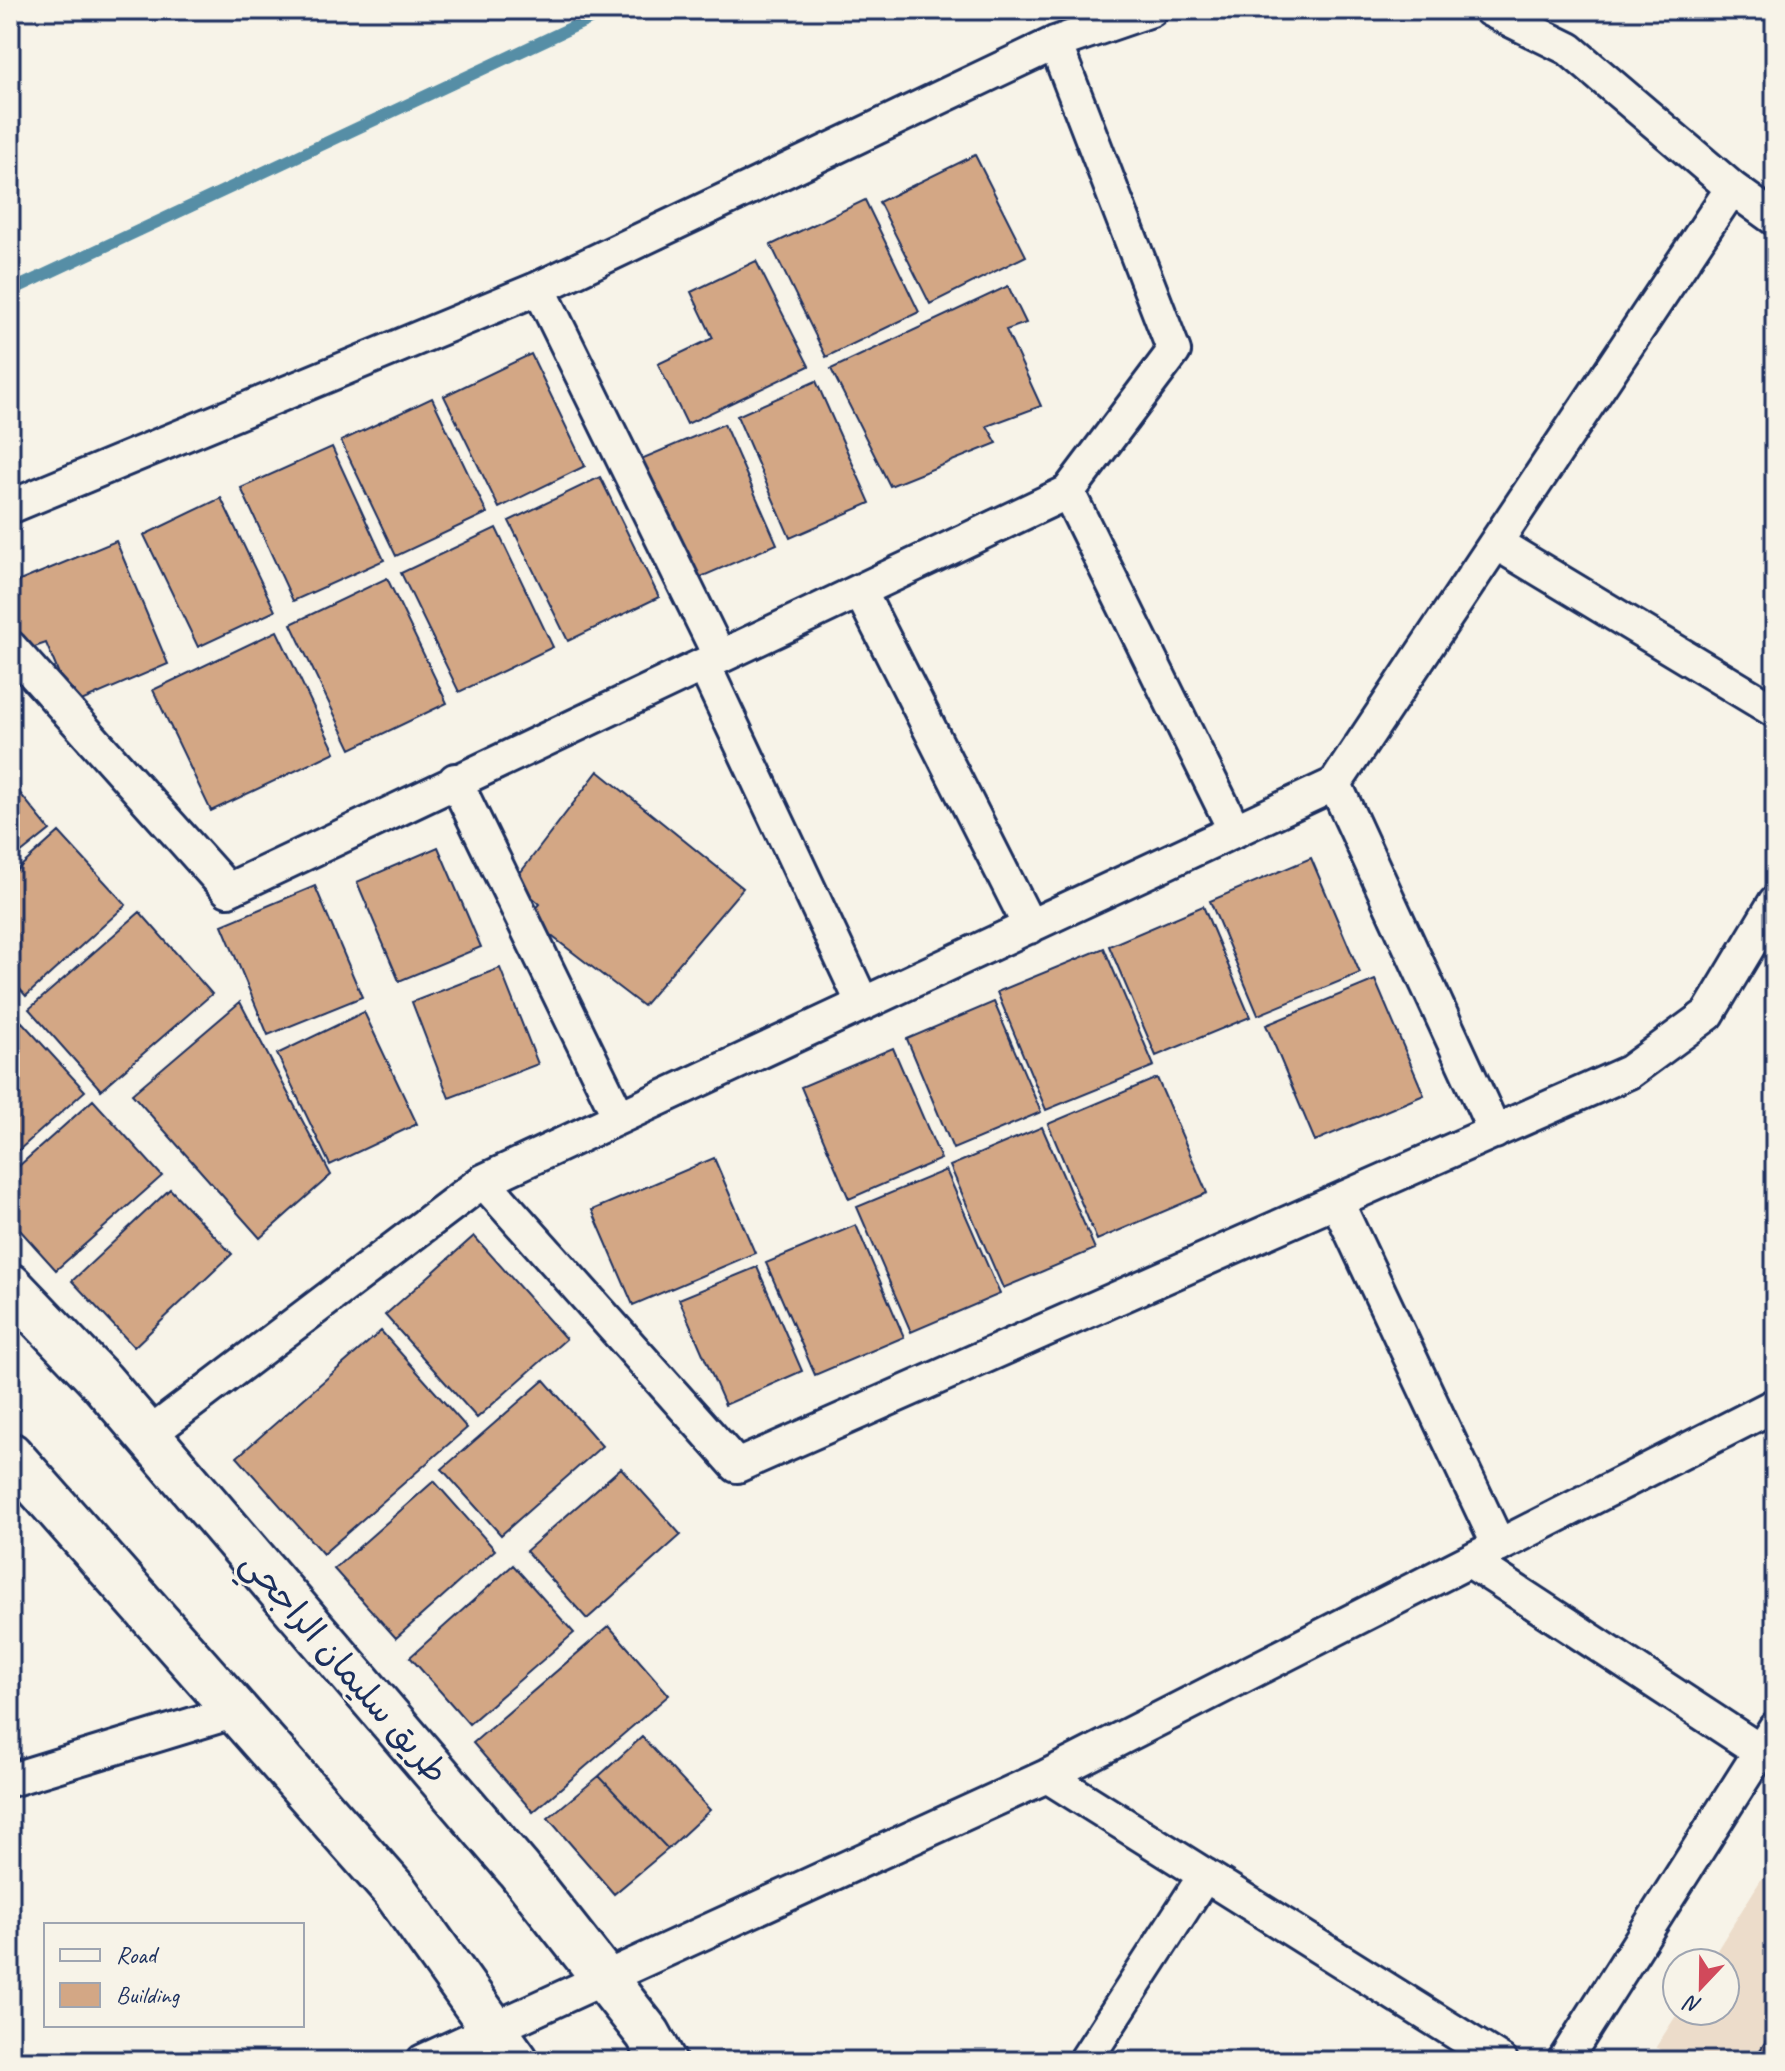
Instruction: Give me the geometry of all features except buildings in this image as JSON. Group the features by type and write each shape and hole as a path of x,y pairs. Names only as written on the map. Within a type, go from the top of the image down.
{"main road":[{"name":"طريق سليمان الراجحي","path":"10,1286 147,1436 519,1870 648,2034 663,2061"},
{"path":"10,1455 395,1891 505,2045"}],"street":[{"path":"10,507 539,288 1055,43 1151,10"},
{"path":"1490,10 1569,49 1732,188 1775,219"},
{"path":"10,647 228,890 1068,492 1174,351 1055,43"},
{"path":"147,1436 483,1181 1335,784 1732,188"},
{"path":"539,288 712,660 863,1004"},
{"path":"1068,492 1235,831"},
{"path":"1496,543 1775,711"},
{"path":"860,591 1030,927"},
{"path":"455,780 619,1117"},
{"path":"1335,784 1495,1132"},
{"path":"483,1181 737,1466 1629,1072 1708,1014 1775,902"},
{"path":"1337,1202 1499,1546"},
{"path":"423,2061 505,2045 604,1979 1047,1776 1775,1405"},
{"path":"1470,1561 1768,1739 1564,2061"},
{"path":"10,1780 236,1711"},
{"path":"1047,1776 1501,2061"},
{"path":"1085,2061 1205,1875"}],"shaded area":[{"path":"1775,1857 1775,2061 1677,2061 1656,2047 1669,2027 1741,2027 1741,1947 1719,1947"}],"waterway":[{"path":"10,291 609,10"}]}
